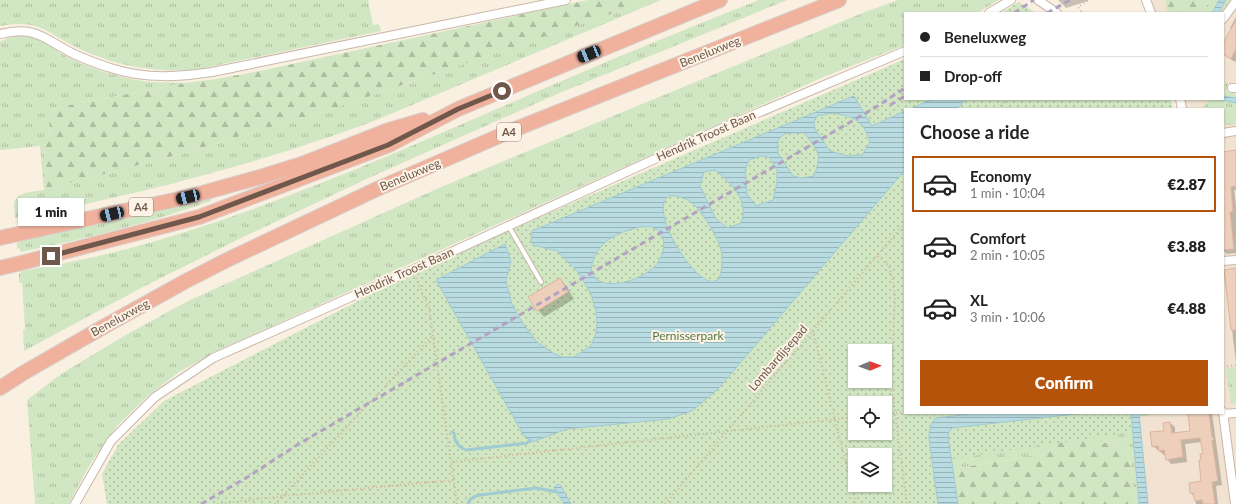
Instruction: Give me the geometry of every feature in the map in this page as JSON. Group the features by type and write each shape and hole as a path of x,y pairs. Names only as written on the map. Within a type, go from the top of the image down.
{"highway":[{"name":"A4","path":"0,268 199,217 388,145 458,109 720,0"},
{"name":"Beneluxweg","path":"0,388 105,326 229,259 377,189 513,130 839,0"},
{"name":"A4","path":"0,238 188,197 260,177 302,164 386,131 458,109"}],"street":[{"path":"0,34 18,31 36,33 74,54 94,63 116,70 160,76 187,76 548,2 566,0"},
{"path":"991,12 1011,0"},
{"path":"1038,0 1056,12"},
{"path":"1146,0 1151,12"},
{"path":"1224,18 1236,1"},
{"name":"Hendrik Troost Baan","path":"75,504 111,441 156,397 213,358 412,270 727,126 904,51"},
{"path":"1224,133 1236,131"},
{"path":"1224,261 1236,260"},
{"path":"1224,413 1236,413"},
{"path":"1223,414 1235,504"}],"lane":[{"path":"508,225 541,282"}],"path":[{"path":"1083,12 1078,7 1089,0"},
{"path":"999,108 1005,100"},
{"name":"Lombardijsepad","path":"665,504 904,224"},
{"path":"878,256 889,266 895,298 891,379 907,504"},
{"path":"412,270 429,308 457,504"},
{"path":"813,331 856,504"},
{"path":"275,504 433,335"},
{"path":"1224,367 1236,365"},
{"path":"892,413 904,412"},
{"path":"451,462 848,418"},
{"path":"217,504 283,496 453,480"}],"shaded area":[{"path":"1145,0 1236,0 1236,504 1146,504 1133,414 1224,414 1224,108 1182,108 1180,100 1224,100 1224,12 1150,12"}],"green space":[{"path":"0,0 368,0 373,25 379,24 381,31 198,69 166,70 141,68 117,63 86,52 46,30 35,26 27,24 12,24 0,26"},
{"path":"588,0 639,0 640,4 338,107 184,153 44,190 47,184 44,147 50,138 49,116 55,108 185,83 260,71"},
{"path":"639,0 661,0 374,121 288,151 155,188 21,218 15,218 14,205 15,200 18,197 25,193 44,190 184,153 338,107 640,4"},
{"path":"759,0 787,0 562,92 373,176 241,238 141,288 24,351 23,330 25,329 22,283 19,283 19,273 21,273 21,271 96,257 165,238 222,220 335,178 683,30"},
{"path":"898,0 999,0 979,12 904,12 904,45 821,78 219,350 179,372 149,395 117,426 89,466 69,504 35,504 27,400 61,374 124,336 188,301 441,187 865,12"},
{"path":"1165,0 1210,0 1204,12 1168,12"},
{"path":"1210,0 1219,0 1213,12 1204,12"},
{"path":"1226,0 1232,0 1224,13 1224,12 1220,12"},
{"path":"1019,2 1034,12 1003,12"},
{"path":"22,36 33,38 44,42 72,59 104,72 146,81 185,83 55,108 49,116 50,138 44,147 47,184 44,190 40,146 0,150 0,42 5,39"},
{"name":"Pernisserpark","path":"904,59 904,100 1171,100 1173,108 904,108 904,414 1130,414 1133,432 944,460 953,504 107,504 102,474 118,445 164,401 424,267"},
{"path":"1224,82 1228,82 1226,92 1236,94 1236,98 1224,96"},
{"path":"1209,100 1222,100 1236,103 1236,124 1224,125 1224,108 1203,108"},
{"path":"210,198 211,201 116,230 20,252 20,248 17,249 17,243 23,240 151,213"},
{"path":"1236,367 1236,403 1231,404 1226,368"},
{"path":"1081,414 1131,414 1139,504 1135,504 1130,461 1118,442 1092,444 1069,435 1044,454 952,469 951,455"},
{"path":"1139,414 1165,414 1140,416"},
{"path":"1088,433 1092,444 1118,442 1130,461 1135,504 958,504 952,469 1044,454 1068,435"}],"water":[{"path":"1219,0 1226,0 1220,12 1213,12"},
{"path":"854,96 872,126 904,111 904,171 718,389 692,411 668,419 567,429 532,442 524,436 436,280 505,244 511,261 506,281 512,304 522,322 537,342 553,353 562,357 574,357 591,346 596,333 596,311 591,294 578,272 557,251 533,245 531,241 532,231","holes":["833,113 853,118 861,124 870,142 862,155 848,156 830,151 815,129 814,122 817,116","804,133 812,143 818,154 818,162 814,176 801,178 793,176 778,153 778,140 784,134","761,156 769,157 777,170 777,182 773,200 756,206 747,194 745,170 749,160","715,170 733,187 741,200 743,207 741,223 728,228 716,219 700,186 704,172","669,196 678,196 692,203 700,211 709,225 722,253 721,270 718,280 710,281 701,277 684,258 676,245 665,220 663,209 665,200","652,227 658,230 664,246 663,252 657,263 653,268 645,273 624,282 609,284 599,281 591,271 596,253 601,246 614,236 631,229"]},
{"path":"1224,96 1236,98 1236,103 1222,100 1224,100"},
{"path":"930,100 965,100 958,108 912,108"},
{"path":"969,414 1075,414 952,428 948,436 958,504 938,504 929,439 931,425 935,418"},
{"path":"1131,414 1139,414 1148,504 1139,504"},
{"path":"558,484 561,486 571,504 564,504 554,487"}],"building":[{"path":"1236,20 1236,49 1231,59 1224,55 1224,41"},
{"path":"1236,150 1236,186 1231,187 1233,212 1230,212 1234,249 1224,250 1224,152"},
{"path":"1236,268 1236,330 1231,330 1224,270"},
{"path":"560,278 568,292 537,311 528,297"},
{"path":"1188,414 1209,414 1212,437 1214,439 1212,441 1218,481 1212,482 1215,504 1203,504 1202,500 1195,501 1193,493 1190,493 1189,483 1201,481 1199,460 1201,460 1200,454 1203,454 1200,438 1181,440 1183,457 1166,460 1164,450 1159,451 1158,446 1152,447 1150,432 1164,431 1163,423 1170,422 1172,433 1190,431"}],"waterway":[{"path":"452,432 454,433 455,439 460,447 466,450 527,443 530,440"},
{"path":"468,504 469,500 480,495 536,488 557,492"}],"railway":[{"path":"1016,12 1034,0"},
{"path":"1049,12 1070,0"},
{"path":"201,504 246,478 297,445 876,107 904,89"},
{"path":"890,105 904,97"}],"route":[{"path":"51,256 199,217 388,145 458,109 502,91"}]}
